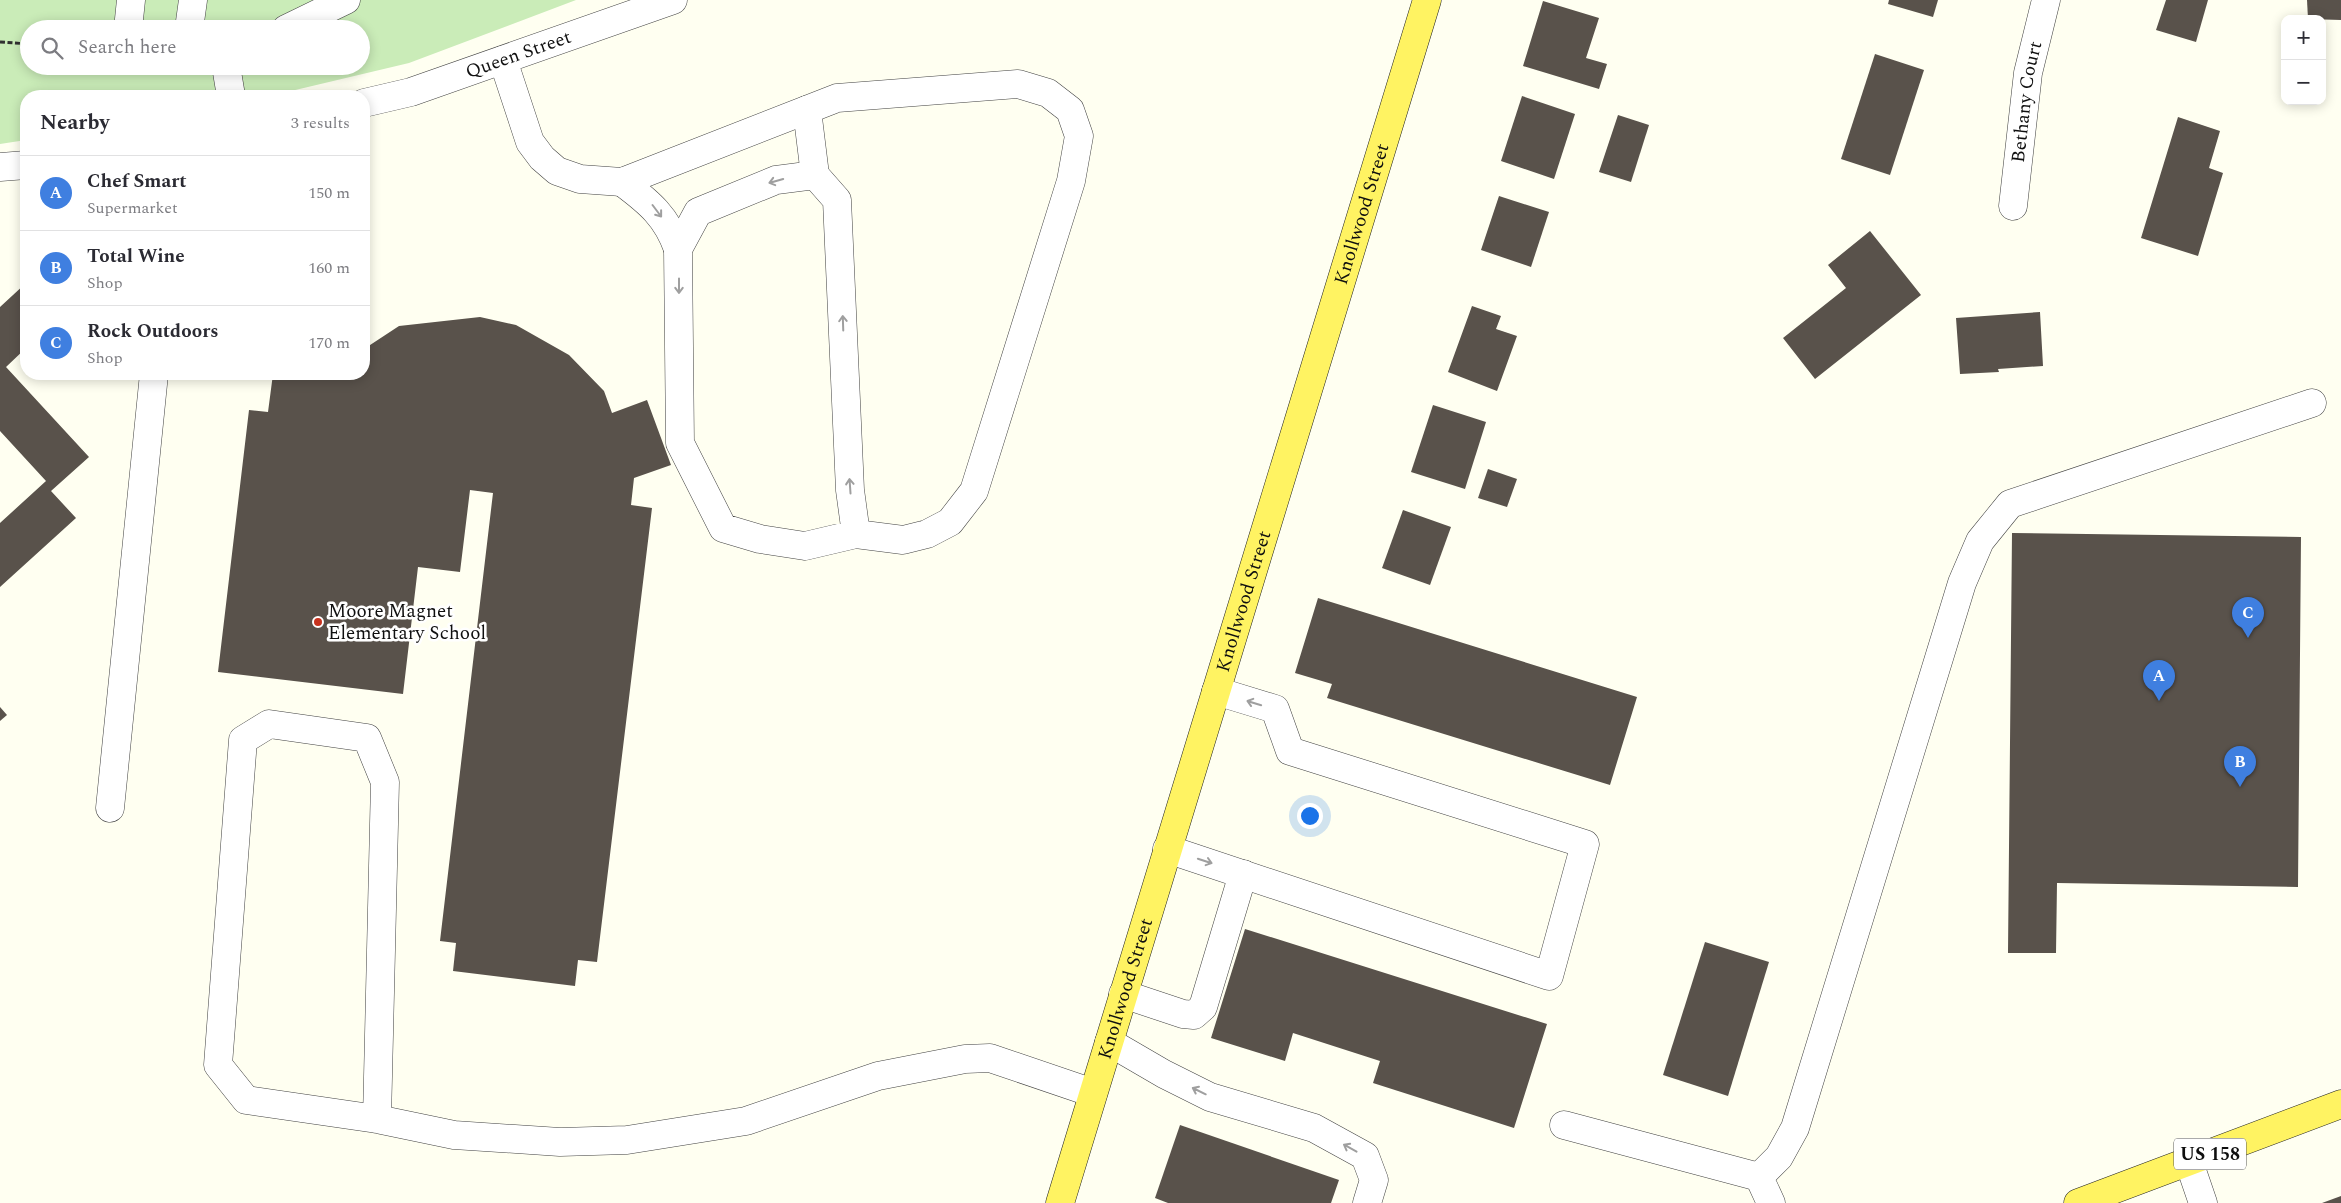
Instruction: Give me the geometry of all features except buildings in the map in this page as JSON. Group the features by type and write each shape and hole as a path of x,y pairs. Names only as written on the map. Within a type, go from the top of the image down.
{"main road":[{"name":"Knollwood Street","path":"1060,1203 1427,0"},
{"name":"US 158","path":"2078,1203 2341,1104"}],"street":[{"path":"129,20 131,0"},
{"path":"190,20 193,0"},
{"path":"305,20 346,0"},
{"name":"Queen Street","path":"370,102 411,92 503,60 632,6 672,0"},
{"name":"Bethany Court","path":"2013,206 2028,73 2046,0"},
{"path":"503,60 530,142 542,158 557,171 580,179 622,182 837,98 1018,84 1048,93 1070,110 1080,136 1071,181 974,491 950,522 927,534 903,540 856,534 805,546 760,539 723,528 680,443 678,249 672,231 650,202 622,182"},
{"path":"228,75 230,90"},
{"path":"807,110 815,174 838,200 850,490 856,534"},
{"path":"0,167 20,165"},
{"path":"678,249 698,212 776,180 815,174"},
{"path":"110,808 153,380"},
{"path":"1759,1177 1779,1157 1795,1128 1959,593 1980,541 2010,504 2312,403"},
{"path":"1167,849 1548,976 1585,844 1290,751 1275,709 1216,692"},
{"path":"377,1120 385,782 367,738 269,724 243,740 218,1064 246,1100 377,1120 454,1135 560,1142 627,1140 746,1121 878,1076 965,1060 990,1058 1093,1094"},
{"path":"1123,994 1183,1014 1194,1015 1203,1007 1242,874"},
{"path":"1109,1042 1164,1074 1210,1097 1314,1128 1365,1156 1374,1180 1367,1203"},
{"path":"1564,1125 1759,1177"},
{"path":"2189,1162 2203,1203"},
{"path":"1759,1177 1771,1203"}],"path":[{"path":"0,42 20,43"}],"green space":[{"path":"0,0 576,0 409,63 370,72 370,20 20,20 20,75 358,75 295,90 20,90 20,141 0,144"}],"place":[{"name":"Moore Magnet Elementary School","path":"318,622"},
{"name":"Rock Outdoors","path":"2248,638"},
{"name":"Chef Smart","path":"2159,701"},
{"name":"Total Wine","path":"2240,787"}]}
